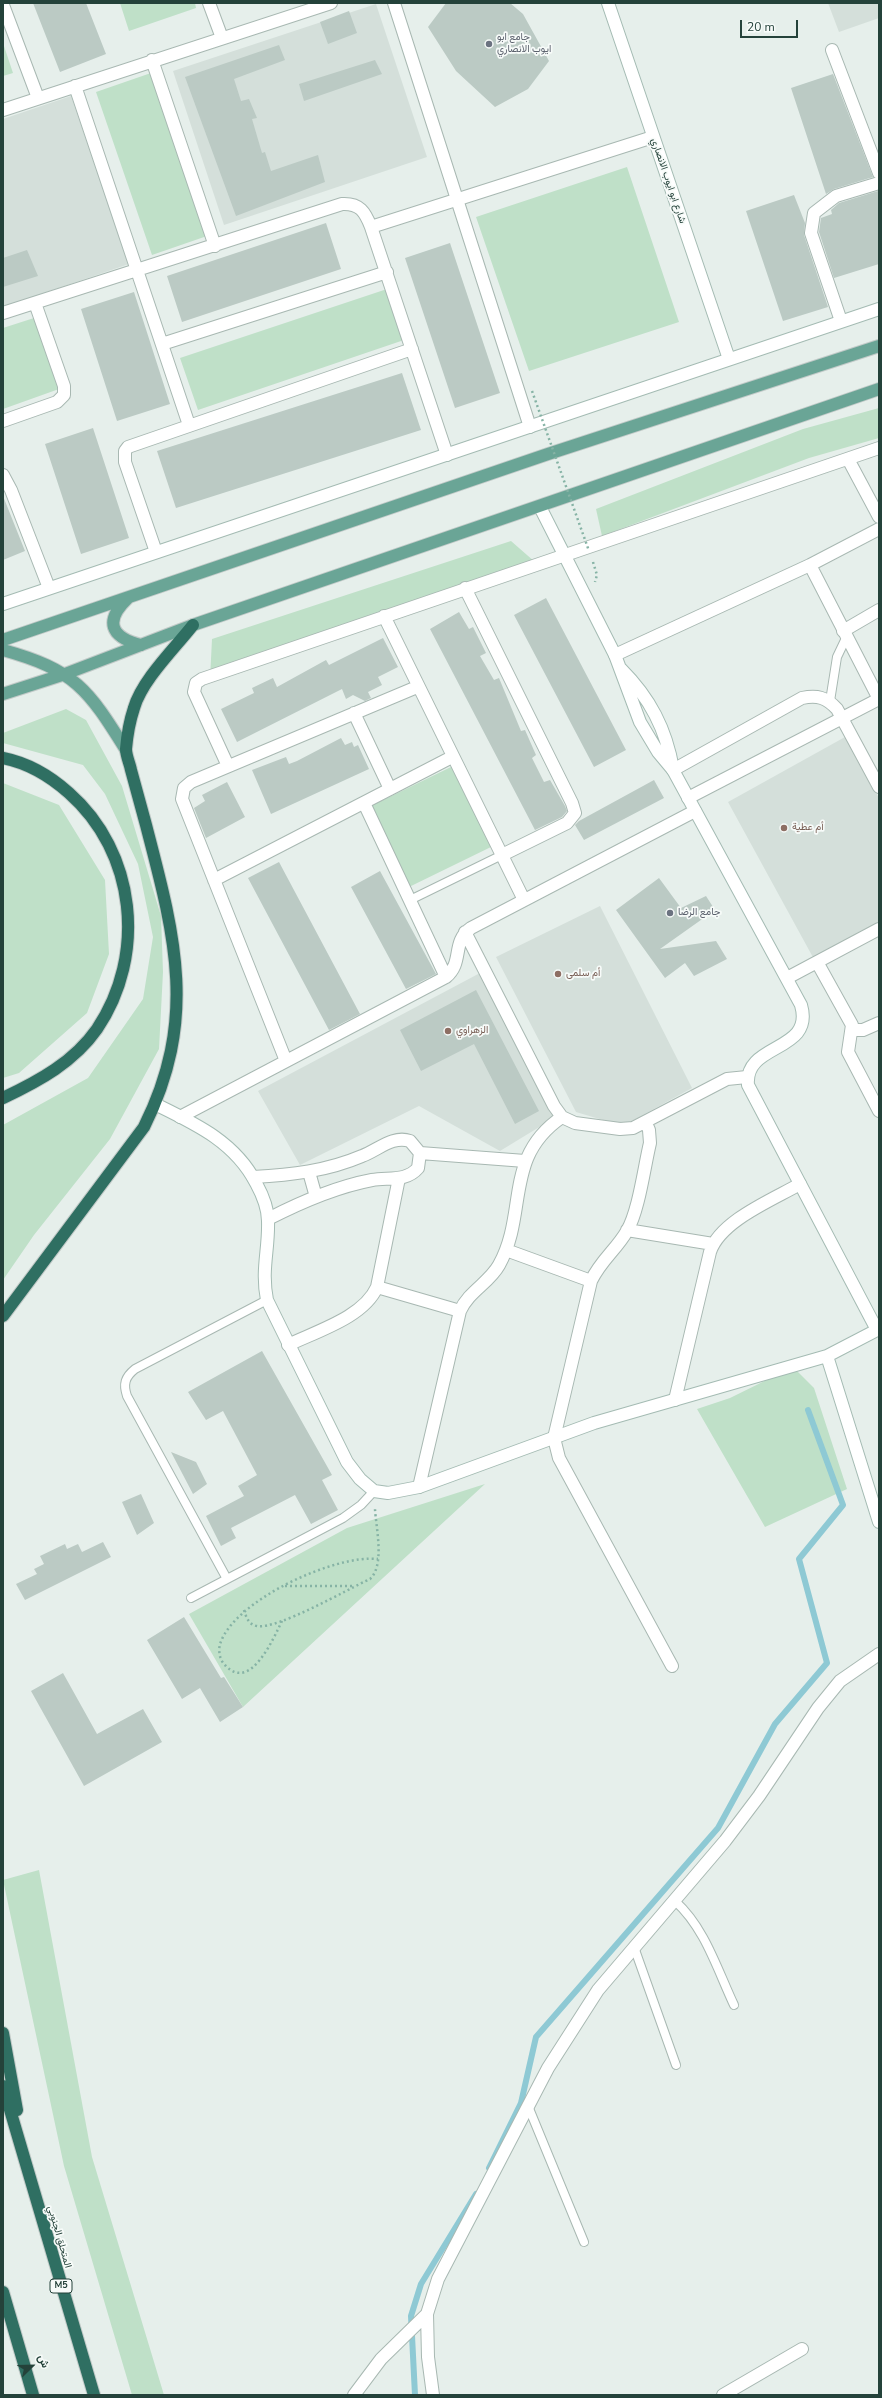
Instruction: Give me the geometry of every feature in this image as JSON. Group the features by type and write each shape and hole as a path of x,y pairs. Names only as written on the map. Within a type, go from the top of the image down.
{"highway":[{"path":"3,1316 144,1127 155,1104 168,1069 174,1036 177,996 175,949 165,897 126,750 134,707 145,686 193,625"},
{"path":"3,758 14,760 52,778 82,805 106,837 122,875 129,915 126,962 116,994 97,1029 70,1059 36,1082 3,1098"},
{"path":"3,2033 29,2176"},
{"name":"المتحلق الجنوبي","path":"3,2086 94,2395"},
{"path":"3,2292 33,2395"}],"main road":[{"path":"3,640 563,449 879,346"},
{"path":"3,694 65,674 193,625 540,507 879,389"},
{"path":"129,597 115,613 113,622 115,631 121,638 141,645"},
{"path":"3,650 27,657 65,674 82,687 100,707 126,750"}],"street":[{"path":"209,3 222,38"},
{"path":"3,110 330,3"},
{"path":"394,3 530,427"},
{"name":"شارع ابو ايوب الانصاري","path":"608,3 729,359"},
{"path":"3,5 38,98"},
{"path":"832,50 879,174"},
{"path":"152,60 215,246"},
{"path":"75,86 189,424"},
{"path":"372,227 653,137"},
{"path":"841,321 811,233 814,213 836,196 879,183"},
{"path":"3,313 138,271 342,204 350,204 362,209 372,227 448,455"},
{"path":"162,344 387,272"},
{"path":"3,421 57,402 64,395 64,386 35,303"},
{"path":"3,604 879,309"},
{"path":"156,552 125,462 125,451 132,444 412,349"},
{"path":"228,766 194,692 199,680 564,554 879,448"},
{"path":"848,459 879,517"},
{"path":"3,475 11,490 48,588"},
{"path":"155,1104 180,1117 232,1149 247,1165 262,1195 268,1219 263,1281 267,1300 347,1462 360,1479 374,1491 388,1493 419,1486 594,1423 826,1356 878,1330 751,1092 747,1078 753,1064 790,1040 801,1029 804,1013 787,978 673,770 658,752 640,722 615,655 540,507"},
{"path":"615,655 810,566 879,529"},
{"path":"688,798 879,699 810,566"},
{"path":"465,588 572,803 575,813 567,823 502,856"},
{"path":"845,634 879,610"},
{"path":"384,616 417,687 524,900"},
{"path":"620,668 634,682 656,714 666,738 673,770"},
{"path":"286,1061 214,880 182,794 184,788 191,782 417,687"},
{"path":"673,770 802,698 821,697 830,701 842,718 879,787"},
{"path":"354,713 390,789"},
{"path":"214,880 452,757"},
{"path":"364,803 446,977"},
{"path":"180,1117 446,977 455,966 458,945 465,932 696,811"},
{"path":"787,978 879,929"},
{"path":"465,932 554,1106 562,1117 575,1123 620,1129 633,1128 727,1079 747,1078"},
{"path":"817,962 850,1020 852,1030 848,1041 848,1052 879,1111"},
{"path":"852,1030 863,1030 879,1023"},
{"path":"419,1486 460,1311 471,1293 493,1273 506,1250 525,1161 543,1132 562,1117"},
{"path":"646,1122 649,1130 650,1142 627,1230 604,1258 591,1281 554,1438 559,1458 672,1666"},
{"path":"253,1177 309,1172 342,1164 396,1139 410,1141 420,1153 420,1161 413,1174 399,1178 367,1181 316,1197 268,1219"},
{"path":"420,1153 525,1161"},
{"path":"309,1172 316,1197"},
{"path":"288,1345 359,1310 370,1301 377,1287 399,1178"},
{"path":"675,1400 713,1244 723,1230 800,1184"},
{"path":"627,1230 713,1244"},
{"path":"506,1250 591,1281"},
{"path":"377,1287 460,1311"},
{"path":"826,1356 879,1522"},
{"path":"433,2395 428,2365 427,2314 438,2279 548,2068 598,1990 725,1841 759,1796 818,1708 836,1686 879,1654"},
{"path":"354,2395 381,2360 427,2314"},
{"path":"723,2395 802,2349"}],"lane":[{"path":"830,701 837,657 845,634"},
{"path":"410,900 502,856"},
{"path":"227,1579 127,1396 124,1384 126,1378 135,1369 267,1300"},
{"path":"191,1598 343,1518 361,1506 374,1491"},
{"path":"675,1901 690,1916 701,1932 734,2005"},
{"path":"634,1947 676,2065"},
{"path":"528,2106 584,2242"}],"path":[{"path":"532,391 589,551"},
{"path":"244,1610 248,1620 255,1626 262,1626 282,1621 374,1575 378,1559 374,1491"},
{"path":"282,1621 261,1660 246,1671 234,1671 228,1668 220,1658 220,1644 244,1610 269,1593 316,1572 356,1559 378,1559"},
{"path":"283,1586 354,1586"}],"shaded area":[{"path":"828,3 879,3 879,18 839,32"},
{"path":"376,4 427,157 224,225 173,71"},
{"path":"71,96 129,264 3,307 3,119"},
{"path":"845,737 879,798 879,926 815,961 728,802"},
{"path":"600,906 692,1088 623,1126 576,1112 496,957"},
{"path":"480,973 559,1115 500,1151 419,1106 300,1165 258,1091"}],"green space":[{"path":"120,3 195,3 196,8 129,31"},
{"path":"3,43 13,73 3,76"},
{"path":"151,73 207,236 152,255 96,92"},
{"path":"627,167 679,322 529,371 476,217"},
{"path":"387,289 404,340 198,410 180,358"},
{"path":"34,318 59,389 3,409 3,328"},
{"path":"879,408 879,438 809,458 602,536 596,509 803,429"},
{"path":"511,541 535,562 210,679 212,639"},
{"path":"66,709 86,720 122,786 161,916 163,972 159,1049 110,1139 34,1235 3,1280 3,1125 88,1078 143,999 153,937 138,864 105,794 83,765 3,743 3,733"},
{"path":"453,766 493,846 409,887 369,807"},
{"path":"3,783 59,805 105,880 109,954 87,1013 19,1073 3,1078"},
{"path":"793,1367 814,1388 847,1489 765,1527 697,1409 730,1398"},
{"path":"485,1484 243,1707 189,1614 347,1528"},
{"path":"39,1870 92,2157 164,2395 132,2395 64,2166 3,1880"}],"building":[{"path":"33,3 86,3 106,54 60,72"},
{"name":"جامع ابو ايوب الانصاري","path":"446,3 510,3 523,14 549,61 528,89 495,107 456,71 428,27"},
{"path":"349,11 357,33 328,44 320,22"},
{"path":"279,45 285,60 234,79 241,101 249,99 257,118 252,119 262,153 265,152 271,171 318,155 325,182 236,216 185,77"},
{"path":"375,60 382,74 304,101 299,84"},
{"path":"833,74 873,177 834,189 826,194 791,88"},
{"path":"878,191 879,264 834,278 819,232 821,218 832,214 831,210 839,203"},
{"path":"794,195 805,223 804,235 828,307 783,321 746,211"},
{"path":"326,223 341,269 182,322 167,276"},
{"path":"450,243 500,393 455,408 405,258"},
{"path":"27,250 38,276 3,287 3,258"},
{"path":"134,292 170,404 117,421 81,309"},
{"path":"402,373 421,430 176,508 157,451"},
{"path":"93,428 129,538 81,554 45,444"},
{"path":"3,496 25,551 3,560"},
{"path":"546,598 626,750 594,767 514,615"},
{"path":"459,612 469,629 473,627 486,653 480,656 494,680 499,678 521,731 525,730 536,755 532,758 544,782 550,780 567,811 562,817 535,830 430,629"},
{"path":"383,638 398,667 378,677 382,685 368,692 371,698 365,701 353,695 346,699 342,689 237,742 221,709 254,693 252,688 273,678 277,687 326,660 329,665"},
{"path":"341,738 345,745 352,742 354,747 358,745 369,769 271,814 252,770 286,757 289,764"},
{"path":"654,780 664,798 584,840 575,825 579,821"},
{"path":"227,782 245,817 206,838 194,808 205,801 202,795"},
{"path":"279,862 360,1014 329,1030 248,878"},
{"path":"380,871 436,974 406,989 351,887"},
{"path":"659,878 681,908 706,896 715,910 660,949 716,941 727,959 694,976 685,963 665,978 616,910"},
{"path":"476,990 539,1111 515,1124 474,1044 421,1071 400,1030"},
{"path":"262,1351 332,1475 322,1480 338,1510 311,1524 295,1495 231,1528 236,1538 221,1546 206,1516 244,1496 238,1486 257,1475 223,1411 206,1420 188,1392"},
{"path":"171,1452 196,1462 207,1484 193,1494"},
{"path":"141,1494 154,1523 137,1535 122,1502"},
{"path":"103,1542 111,1557 25,1600 16,1584 37,1574 34,1569 44,1564 40,1556 65,1544 67,1549 78,1544 82,1552"},
{"path":"184,1617 221,1678 224,1677 243,1707 220,1722 200,1688 182,1699 147,1640"},
{"path":"63,1673 97,1734 143,1709 162,1742 84,1786 31,1691"}],"waterway":[{"path":"489,2168 521,2103 536,2037 718,1828 775,1724 827,1663 799,1559 843,1505 808,1410"},
{"path":"415,2395 411,2316 421,2284 476,2194"}],"place":[{"name":"جامع ابو ايوب الانصاري","path":"489,44"},
{"name":"أم عطية","path":"784,828"},
{"name":"جامع الرضا","path":"670,913"},
{"name":"أم سلمى","path":"558,974"},
{"name":"الزهراوي","path":"448,1031"}]}
